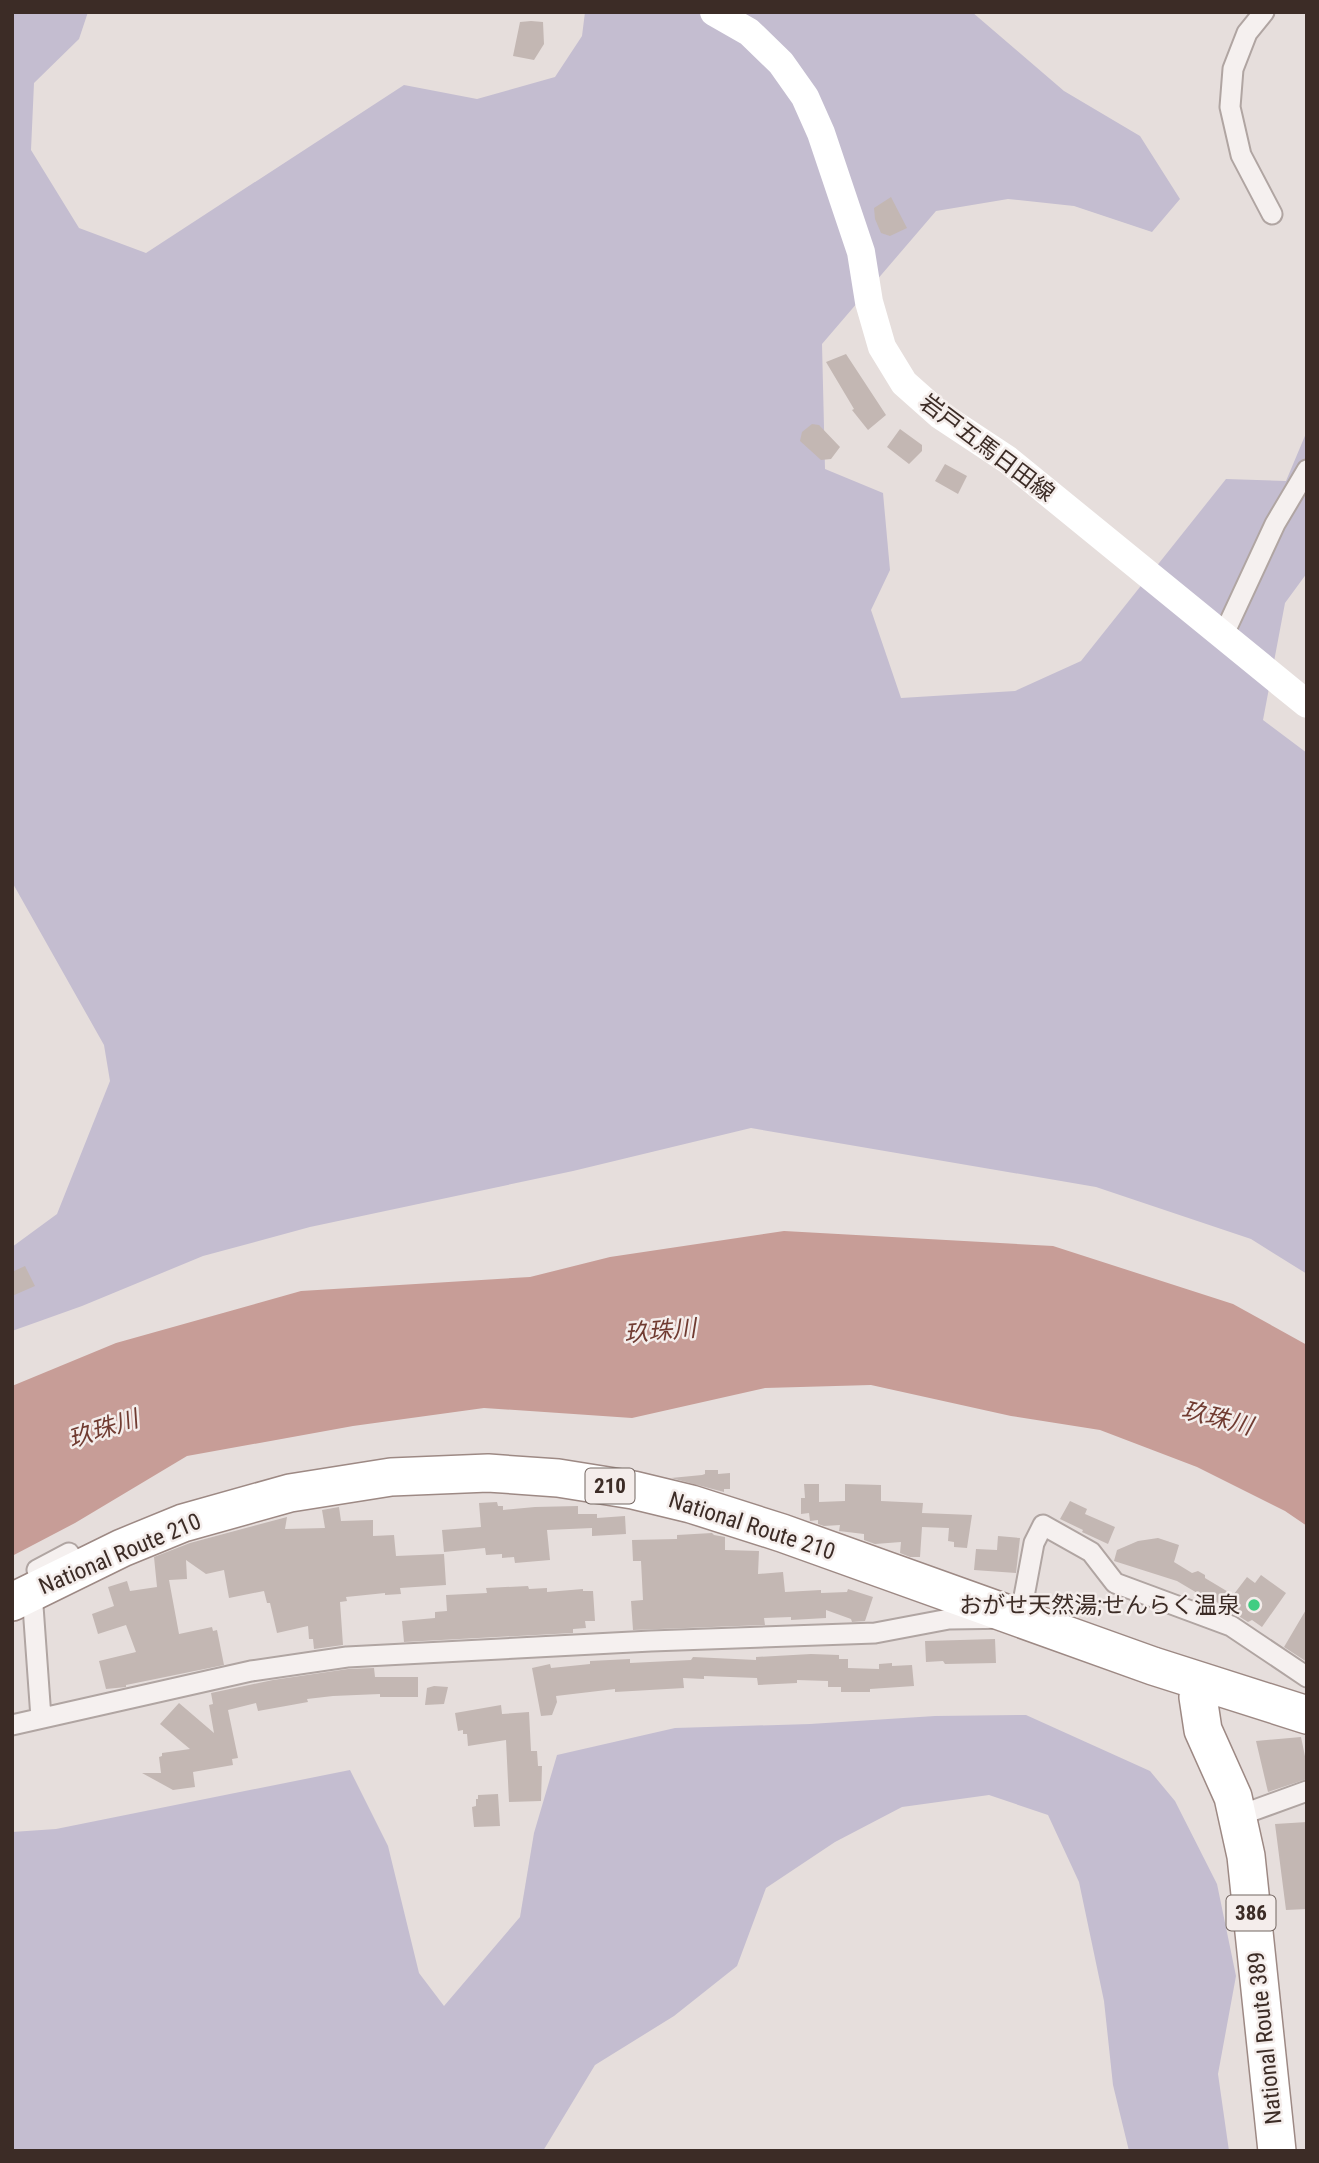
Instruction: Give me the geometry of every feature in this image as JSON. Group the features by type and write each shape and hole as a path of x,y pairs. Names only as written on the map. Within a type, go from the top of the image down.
{"highway":[{"name":"National Route 210","path":"19,1592 183,1523 290,1493 391,1477 488,1473 558,1478 633,1490 691,1504 782,1532 1200,1682"},
{"name":"210","path":"1200,1682 1307,1715"},
{"name":"National Route 389","path":"1200,1682 1198,1697 1203,1730 1233,1797 1246,1856 1277,2151"}],"main road":[{"name":"岩戸五馬日田線","path":"714,12 749,33 781,63 805,97 821,133 861,252 869,302 882,347 904,383 940,415 1008,460 1307,704"}],"street":[{"path":"1264,12 1247,33 1233,69 1230,107 1241,155 1272,214"},
{"path":"1223,636 1275,524 1307,470"},
{"path":"12,1725 251,1671 347,1657 651,1641 875,1633 949,1619 1020,1618 1034,1543 1043,1525 1091,1552 1115,1583 1231,1626 1307,1676"},
{"path":"19,1592 41,1718"},
{"path":"1238,1816 1307,1791"}],"shaded area":[{"path":"12,12 88,12 79,39 34,83 31,150 79,228 146,253 404,85 477,99 555,77 582,36 585,12 972,12 1064,91 1140,136 1180,199 1152,232 1074,206 1008,199 936,211 822,344 825,469 883,493 890,570 871,610 901,698 1015,691 1081,661 1226,479 1286,481 1307,431 1307,573 1285,603 1263,720 1307,753 1307,1274 1251,1239 1096,1187 751,1128 573,1171 310,1227 203,1256 82,1306 12,1331 12,1247 57,1214 110,1081 104,1045 12,882"},
{"path":"1026,1715 1150,1771 1175,1801 1217,1884 1236,1976 1218,2074 1229,2151 1129,2151 1113,2085 1104,2001 1079,1882 1048,1815 989,1795 902,1807 835,1842 766,1888 737,1966 674,2016 595,2065 543,2151 12,2151 12,1832 56,1829 350,1770 388,1846 419,1973 444,2006 520,1917 534,1833 557,1755 675,1728 810,1724 935,1716"}],"water":[{"name":"玖珠川","path":"784,1231 1053,1246 1233,1304 1307,1345 1307,1526 1285,1511 1197,1467 1100,1430 1011,1416 871,1385 765,1388 632,1418 484,1408 353,1426 187,1456 75,1523 12,1556 12,1386 116,1343 301,1291 530,1277 610,1257"}],"building":[{"path":"520,22 543,22 544,44 534,60 513,56"},
{"path":"891,197 907,228 890,236 881,233 874,208"},
{"path":"846,354 886,415 868,430 852,410 854,409 826,362"},
{"path":"812,424 819,425 840,447 831,459 821,460 800,441 802,432"},
{"path":"900,429 922,445 922,451 909,464 887,447"},
{"path":"945,464 967,476 958,494 935,481"},
{"path":"25,1266 35,1286 12,1296 12,1272"},
{"path":"705,1470 718,1470 718,1474 730,1473 730,1489 724,1489 724,1492 671,1478 702,1475"},
{"path":"804,1484 819,1484 819,1502 845,1501 845,1484 881,1485 881,1501 923,1503 922,1513 972,1515 967,1548 954,1547 954,1542 948,1541 949,1528 922,1527 920,1557 910,1557 900,1553 901,1542 875,1544 864,1540 864,1534 839,1531 840,1525 824,1526 818,1524 818,1520 810,1521 809,1513 801,1514 801,1498 805,1498"},
{"path":"1070,1501 1087,1509 1085,1514 1115,1527 1108,1544 1060,1519"},
{"path":"497,1502 498,1506 503,1506 503,1510 578,1506 578,1514 597,1514 597,1518 625,1516 626,1534 592,1536 592,1528 547,1530 550,1560 515,1563 514,1557 502,1558 502,1554 486,1555 485,1548 444,1552 442,1530 481,1527 479,1503"},
{"path":"339,1507 341,1521 373,1520 373,1536 394,1535 396,1556 444,1554 446,1585 400,1588 401,1594 346,1597 347,1601 340,1602 343,1645 314,1649 313,1639 309,1639 308,1626 277,1633 270,1603 267,1603 264,1591 229,1598 224,1570 206,1574 186,1560 187,1579 169,1580 179,1634 212,1627 213,1631 217,1630 224,1665 106,1689 99,1661 136,1652 126,1625 98,1634 92,1614 114,1606 108,1587 127,1581 130,1591 157,1587 154,1557 190,1543 287,1517 285,1529 325,1528 322,1510"},
{"path":"712,1533 725,1537 725,1550 759,1551 758,1574 783,1572 785,1592 847,1592 848,1589 873,1597 865,1621 852,1622 851,1619 826,1610 826,1618 764,1618 765,1625 633,1630 631,1601 643,1600 641,1561 633,1561 632,1540 677,1539 677,1535"},
{"path":"998,1536 1020,1538 1016,1573 974,1570 976,1549 997,1550"},
{"path":"1158,1538 1179,1545 1174,1562 1192,1573 1198,1571 1230,1593 1234,1594 1247,1577 1255,1583 1261,1575 1286,1593 1262,1627 1252,1620 1248,1622 1177,1581 1114,1561 1117,1550 1138,1541"},
{"path":"528,1586 529,1589 547,1588 547,1592 583,1589 593,1591 595,1621 585,1621 586,1628 573,1629 573,1633 404,1642 402,1621 435,1618 435,1612 447,1611 446,1595 487,1593 486,1588"},
{"path":"1307,1608 1307,1662 1284,1647"},
{"path":"995,1639 996,1663 926,1662 925,1641"},
{"path":"839,1655 839,1659 848,1659 848,1668 879,1669 879,1664 892,1663 892,1666 912,1665 914,1686 870,1689 870,1692 841,1692 841,1687 828,1687 828,1681 797,1680 797,1683 758,1685 757,1678 704,1676 704,1679 683,1678 684,1688 615,1692 615,1689 556,1696 557,1702 552,1715 541,1716 532,1668 550,1664 551,1668 590,1664 590,1661 630,1659 630,1663 691,1660 693,1657 756,1660 756,1657"},
{"path":"374,1668 375,1677 418,1677 418,1697 380,1697 380,1694 333,1696 307,1699 308,1702 258,1711 256,1703 228,1710 238,1758 232,1759 233,1765 193,1772 195,1787 173,1790 142,1773 161,1773 159,1757 162,1753 190,1749 160,1724 179,1703 214,1733 209,1705 213,1704 211,1693 273,1680"},
{"path":"448,1687 444,1704 425,1705 427,1688"},
{"path":"501,1705 502,1714 529,1712 531,1751 537,1751 538,1766 542,1766 541,1801 509,1802 506,1740 468,1746 467,1734 463,1734 463,1730 458,1731 455,1713"},
{"path":"1301,1737 1307,1779 1268,1792 1256,1741"},
{"path":"498,1794 500,1826 474,1827 472,1807 476,1806 478,1795"},
{"path":"1307,1822 1307,1909 1286,1910 1275,1824"}],"place":[{"name":"おがせ天然湯;せんらく温泉","path":"1254,1605"}]}
